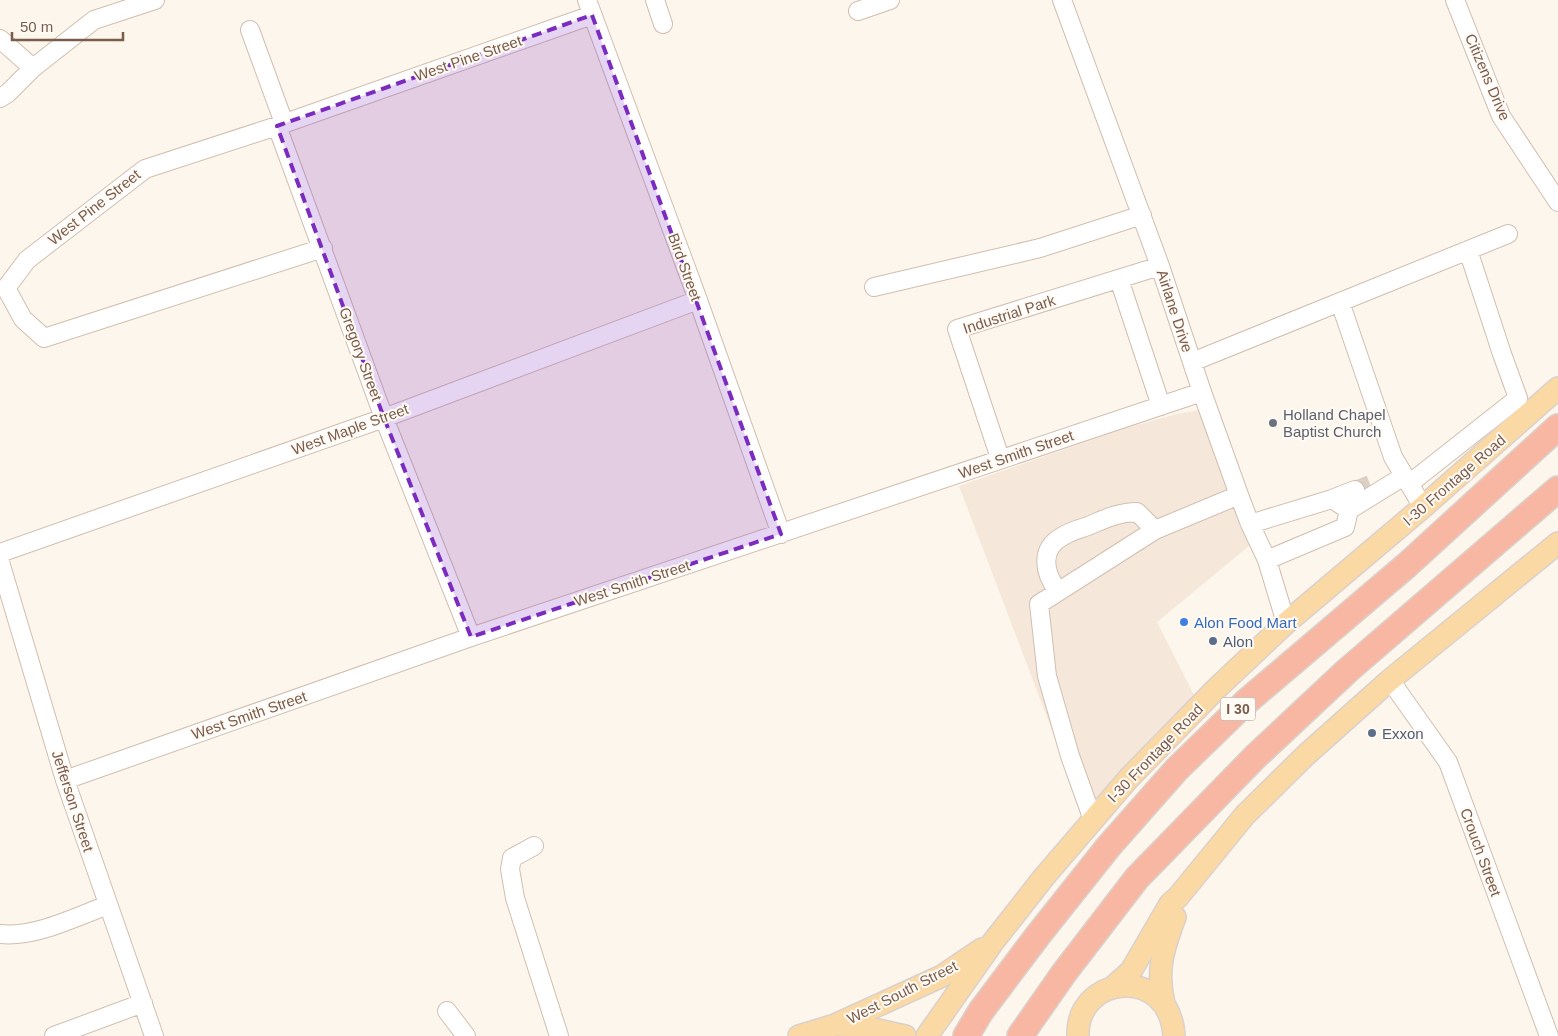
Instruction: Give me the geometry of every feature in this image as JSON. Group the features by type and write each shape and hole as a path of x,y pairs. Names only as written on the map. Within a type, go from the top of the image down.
{"highway":[{"name":"I 30","path":"966,1036 981,1010 1062,905 1109,846 1177,770 1246,702 1406,566 1558,427"},
{"path":"1020,1036 1064,973 1137,878 1255,757 1348,670 1558,489"}],"main road":[{"name":"I-30 Frontage Road","path":"927,1036 993,942 1044,877 1129,778 1156,750 1216,689 1286,624 1558,388"},
{"path":"1078,1036 1080,1019 1092,999 1112,988 1131,972 1170,904 1178,897 1245,815 1307,754 1390,680 1558,543"},
{"path":"1164,1004 1159,979 1164,945 1177,912 1178,897"},
{"name":"West South Street","path":"800,1036 836,1025 942,976 993,942"},
{"path":"1112,988 1135,986 1156,996 1170,1014 1174,1036"},
{"name":"West South Street","path":"836,1025 860,1026 905,1036"}],"street":[{"path":"0,98 8,93 33,68 94,20 155,0"},
{"path":"655,0 663,24"},
{"path":"858,11 890,0"},
{"name":"Airlane Drive","path":"1062,0 1142,214 1202,392 1239,494 1250,524 1267,560 1286,624"},
{"name":"Citizens Drive","path":"1456,0 1501,116 1558,202"},
{"name":"West Pine Street","path":"323,248 44,338 23,319 6,288 27,260 145,168 281,124 589,8"},
{"name":"Bird Street","path":"589,8 698,300 781,534"},
{"name":"Gregory Street","path":"250,30 323,248 384,418 471,637"},
{"path":"0,39 33,68"},
{"path":"874,287 1040,248 1142,214"},
{"path":"1192,362 1508,234"},
{"path":"1267,560 1344,527 1349,510 1401,481 1518,398 1468,250"},
{"name":"Industrial Park","path":"1000,458 957,329 1160,266"},
{"path":"1119,278 1160,406"},
{"name":"West Maple Street","path":"0,553 384,418 698,300"},
{"path":"1340,302 1401,481 1423,507"},
{"name":"West Smith Street","path":"65,780 471,637 781,534 1000,458 1202,392"},
{"path":"1250,524 1332,499 1383,480 1401,481"},
{"path":"1093,820 1070,756 1047,676 1039,604 1155,530 1239,494"},
{"path":"1332,499 1349,510"},
{"path":"1058,591 1050,581 1045,558 1052,544 1062,536 1123,512 1137,512 1155,530"},
{"name":"Jefferson Street","path":"0,562 65,780 154,1036"},
{"name":"Crouch Street","path":"1390,680 1448,762 1550,1036"},
{"path":"534,846 512,858 510,869 515,898 559,1036"},
{"path":"0,934 12,935 34,932 108,904"},
{"path":"54,1036 143,1004"},
{"path":"447,1011 466,1036"}],"highlighted area":[{"path":"592,15 781,534 471,637 384,418 277,126"}],"shaded area":[{"path":"1199,410 1249,546 1157,622 1195,697 1085,817 959,486 1129,427"}],"tunnel":[{"path":"1355,490 1370,484"}],"place":[{"name":"Holland Chapel Baptist Church","path":"1273,423"},
{"name":"Alon Food Mart","path":"1184,622"},
{"name":"Alon","path":"1213,641"},
{"name":"Exxon","path":"1372,733"}]}
